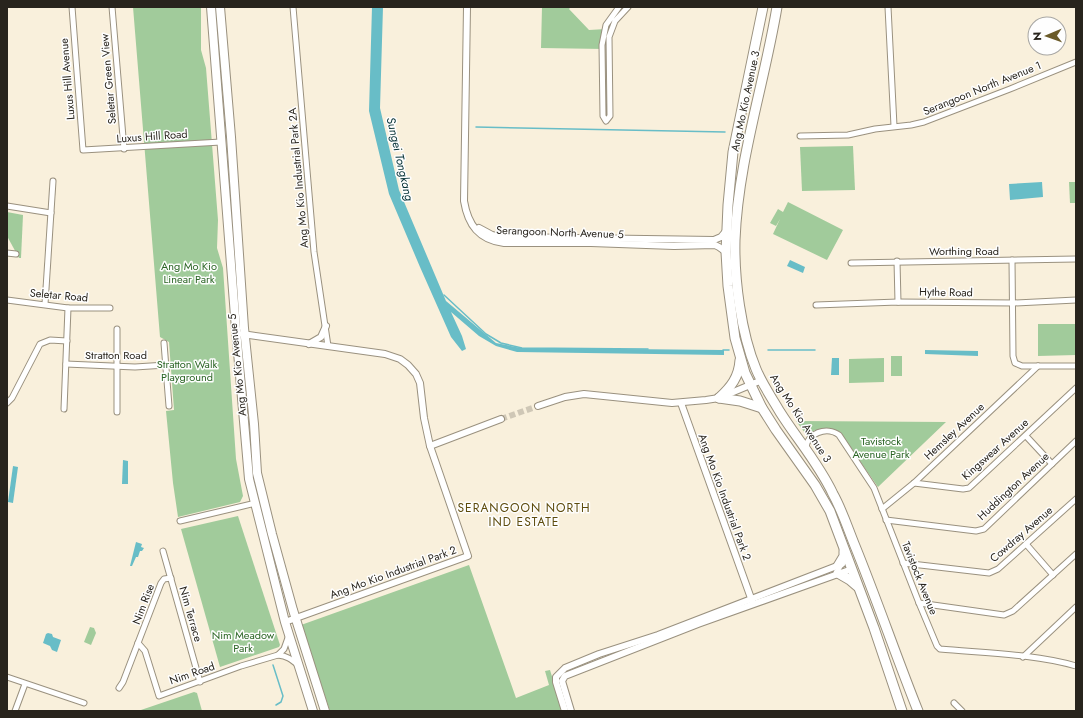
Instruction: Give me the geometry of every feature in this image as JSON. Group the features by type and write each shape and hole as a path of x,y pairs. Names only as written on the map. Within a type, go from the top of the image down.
{"highway":[{"path":"759,7 760,20"},
{"name":"Ang Mo Kio Avenue 3","path":"763,7 733,152 726,231 729,294 735,338 740,358 762,408 815,485 826,504 874,628 902,711"},
{"name":"Ang Mo Kio Avenue 3","path":"777,7 746,155 738,208 735,241 738,287 745,335 756,370 780,411 823,475 836,500 918,711"},
{"path":"775,19 785,7"},
{"path":"748,79 751,78 758,80 761,83"},
{"path":"720,398 729,390 737,377 740,358"},
{"path":"720,398 740,401 762,408"},
{"path":"826,504 834,506 836,504 836,500"},
{"path":"844,550 844,556 838,569 858,587"}],"main road":[{"name":"Ang Mo Kio Avenue 5","path":"211,7 224,184 241,335 254,424 257,473 295,618 325,711"},
{"name":"Ang Mo Kio Avenue 5","path":"220,7 234,177 249,479 285,622 313,711"},
{"path":"224,184 229,182 234,177"}],"street":[{"name":"Luxus Hill Avenue","path":"72,7 83,150"},
{"name":"Seletar Green View","path":"112,7 124,149"},
{"name":"Ang Mo Kio Industrial Park 2A","path":"293,7 314,252 328,346"},
{"name":"Serangoon North Avenue 5","path":"468,7 464,201 468,219 479,233 495,242 504,243 603,243 671,246 715,245 719,246 726,252"},
{"name":"Serangoon North Avenue 5","path":"471,7 468,202 472,217 482,231 500,237 700,240 718,239 726,231"},
{"path":"619,7 606,25 602,45 603,116 606,121 610,116 609,37 614,21 628,7"},
{"path":"888,7 894,126"},
{"name":"Serangoon North Avenue 1","path":"800,136 848,135 894,126 911,125 932,120 1076,62"},
{"path":"603,108 610,107"},
{"name":"Luxus Hill Road","path":"83,150 124,149 221,142"},
{"path":"45,304 53,181"},
{"path":"7,206 51,213"},
{"path":"7,253 16,254"},
{"name":"Worthing Road","path":"851,263 1076,259"},
{"path":"1012,260 1012,356 1015,363 1022,366 1076,366"},
{"path":"897,261 898,302"},
{"name":"Seletar Road","path":"7,300 68,308 110,308"},
{"name":"Hythe Road","path":"816,305 898,302 1012,303 1076,300"},
{"path":"64,409 68,308"},
{"path":"309,344 321,337 326,326"},
{"path":"117,329 117,412"},
{"name":"Ang Mo Kio Industrial Park 2","path":"241,335 384,354 400,360 408,365 416,374 420,383 424,418 430,446 468,556 285,622"},
{"path":"7,403 12,398 40,344 50,340 67,341"},
{"path":"164,343 169,406"},
{"name":"Stratton Road","path":"66,364 116,366 166,365"},
{"name":"Hemsley Avenue","path":"882,509 914,483 1038,366"},
{"path":"538,406 565,397 584,394 681,403 720,398 762,380"},
{"name":"Kingswear Avenue","path":"914,483 963,489 969,488 1076,388"},
{"name":"Ang Mo Kio Industrial Park 2","path":"681,403 752,601"},
{"path":"430,446 502,419"},
{"name":"Tavistock Avenue","path":"806,450 808,441 813,434 835,432 839,435 874,489 918,603 935,643 940,649 1023,657 1063,662 1076,666"},
{"path":"1026,436 1052,464"},
{"name":"Huddington Avenue","path":"886,520 976,531 984,529 1076,441"},
{"name":"Cowdray Avenue","path":"903,563 989,573 998,569 1076,499"},
{"path":"180,521 256,503"},
{"path":"1026,544 1053,575"},
{"name":"Nim Terrace","path":"163,551 200,682"},
{"path":"918,603 1004,615 1013,612 1076,554"},
{"path":"565,711 556,682 556,677 565,668 599,654 658,635 850,565"},
{"name":"Nim Rise","path":"119,688 123,682 161,583 164,579 171,578"},
{"path":"571,711 562,681 565,676 752,601"},
{"path":"1023,657 1076,607"},
{"path":"278,655 284,649 289,634"},
{"name":"Nim Road","path":"138,643 145,651 159,696 241,666 278,655"},
{"path":"278,655 285,656 298,665"},
{"path":"7,678 84,703"},
{"path":"15,711 24,684"},
{"path":"954,703 962,711"}],"green space":[{"name":"Ang Mo Kio Linear Park","path":"133,7 201,7 201,50 206,68 218,220 217,248 223,268 236,459 243,496 240,502 178,517 166,411 174,410 169,342 160,337"},
{"path":"542,7 571,7 569,9 589,30 606,29 604,49 541,48"},
{"path":"853,146 855,190 802,191 800,147"},
{"path":"1069,182 1076,182 1076,203 1070,203"},
{"path":"788,202 843,230 827,260 773,234 780,219 776,226 770,223 778,209 783,212"},
{"path":"7,212 23,215 21,258 19,258 7,236"},
{"path":"1038,324 1076,324 1076,355 1038,356"},
{"path":"891,356 902,356 902,376 891,376"},
{"path":"884,358 884,382 849,383 849,359"},
{"name":"Tavistock Avenue Park","path":"796,421 946,422 878,487 839,431 815,430 808,437"},
{"name":"Nim Meadow Park","path":"238,516 280,645 279,647 220,667 181,529"},
{"path":"469,565 516,698 549,685 545,671 550,670 562,709 558,711 330,711 301,625"},
{"path":"90,627 94,628 96,633 91,645 84,642"},
{"path":"194,692 197,693 202,711 138,711"}],"water":[{"path":"372,7 383,7 380,108 399,190 446,301 496,343 521,348 724,350 724,355 517,352 496,346 479,336 451,312 466,349 462,351 451,337 389,194 369,111"},
{"path":"1042,182 1043,197 1010,200 1009,184"},
{"path":"790,260 805,267 803,273 787,266"},
{"path":"925,350 978,351 978,356 925,354"},
{"path":"832,358 839,358 839,375 831,375"},
{"path":"123,460 128,461 128,484 122,484"},
{"path":"13,466 18,467 13,503 8,502"},
{"path":"136,542 142,544 141,547 144,548 140,551 138,557 136,557 132,566 130,566"},
{"path":"48,633 61,640 57,652 52,650 50,646 43,643 46,634"}],"waterway":[{"path":"476,127 725,132"},
{"path":"444,295 486,334 501,343 522,348 648,349"},
{"path":"723,350 729,350"},
{"path":"768,350 815,350"},
{"path":"273,665 283,696 281,702 276,705"}],"tunnel":[{"path":"501,419 538,406"}],"district":[{"name":"SERANGOON NORTH IND ESTATE","path":"524,515"}],"water label":[{"name":"Sungei Tongkang","path":"400,159"}],"park label":[{"name":"Stratton Walk Playground","path":"187,370"}]}
